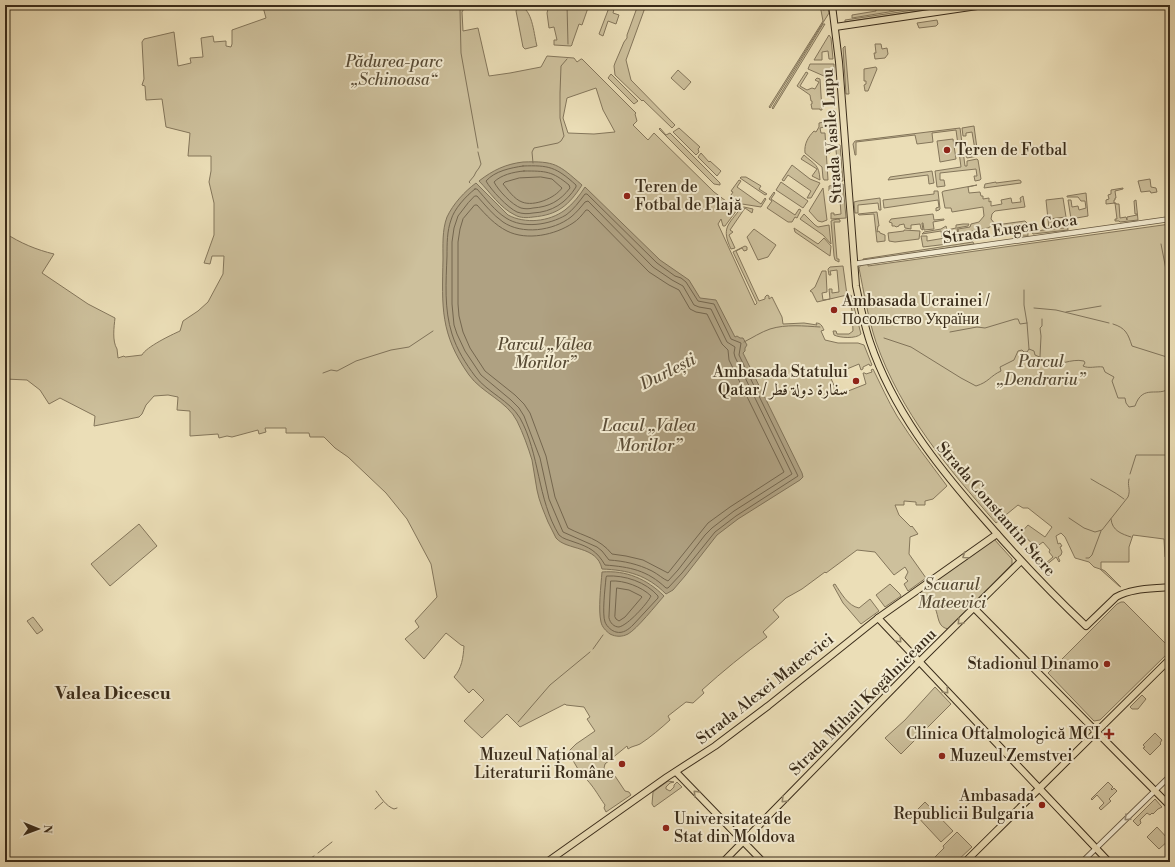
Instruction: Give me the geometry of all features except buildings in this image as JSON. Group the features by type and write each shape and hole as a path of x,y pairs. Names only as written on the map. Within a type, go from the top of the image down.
{"main road":[{"name":"Strada Vasile Lupu","path":"832,5 846,144 854,264"},
{"path":"835,27 984,5"},
{"name":"Strada Constantin Stere","path":"854,264 856,286 866,331 892,394 927,450 952,482 1021,561 1086,626 1121,594 1133,591 1170,588"},
{"name":"Strada Alexei Mateevici","path":"547,862 744,725 878,618 998,534"},
{"name":"Strada Mihail Kogălniceanu","path":"724,862 743,841 1021,561"},
{"path":"974,608 1170,806"},
{"path":"878,618 1109,862"},
{"path":"965,862 1170,659"},
{"path":"676,772 763,862"}],"street":[{"name":"Strada Eugen Coca","path":"854,264 1170,219"},
{"path":"1082,862 1170,776"}],"green space":[{"name":"Parcul „Valea Morilor”","path":"268,5 466,5 462,12 463,31 478,28 489,76 541,67 547,56 574,58 577,62 582,59 636,113 637,121 633,125 648,140 654,133 714,192 729,204 731,205 733,202 740,206 725,226 723,226 721,219 718,224 755,305 757,303 733,252 745,246 747,247 747,250 744,251 742,248 736,251 759,301 765,299 767,295 769,296 769,299 772,297 782,317 783,324 804,323 817,325 816,323 818,323 824,330 821,331 825,340 838,343 858,343 864,345 872,365 870,366 869,364 861,370 859,364 830,376 838,395 866,384 863,373 866,374 872,372 871,370 873,369 897,416 947,486 933,499 925,501 925,505 916,505 916,502 904,501 904,505 895,505 899,515 911,527 912,526 918,534 910,537 909,554 926,578 908,591 904,584 908,581 905,578 908,572 905,567 894,575 875,552 857,550 826,573 825,572 802,589 786,598 773,610 779,617 763,632 767,637 702,690 704,693 693,703 686,702 668,716 670,720 652,735 638,745 628,749 627,746 605,764 604,768 611,778 615,776 625,791 629,792 631,795 606,812 604,808 605,805 593,787 586,779 579,775 578,769 568,752 576,744 595,731 587,719 590,717 584,707 565,704 520,727 507,714 482,738 464,721 484,700 473,689 469,693 454,677 457,674 463,659 464,646 446,633 424,659 405,639 419,627 415,621 437,597 431,564 407,519 386,493 348,457 335,448 324,437 310,437 309,433 286,433 286,428 265,428 266,432 259,434 258,430 232,437 227,436 219,438 218,434 190,436 190,411 177,410 178,397 168,395 154,396 146,405 139,417 94,426 95,416 60,398 49,404 40,390 27,380 5,379 5,233 29,246 54,254 42,273 88,304 115,318 114,338 118,358 124,356 142,355 153,345 180,331 183,321 208,302 223,274 224,256 212,256 210,264 204,263 214,235 214,203 209,182 211,156 188,156 190,133 166,127 162,99 146,100 145,86 142,85 144,79 142,42 144,39 174,32 178,66 191,63 190,58 203,57 201,38 213,36 214,42 226,41 226,46 231,47 232,30 266,18 263,7","holes":["596,88 603,110 615,132 594,134 568,133 563,118 567,98"]},
{"path":"549,5 589,5 582,25 579,24 571,46 554,45 554,40 557,40 554,27 549,28 547,13"},
{"path":"610,5 615,5 613,13 619,15 616,24 608,21 603,36 599,34"},
{"path":"638,5 646,5 626,60 631,80 675,125 672,128 615,75 614,66 627,38"},
{"path":"820,5 822,5 823,10 828,9 829,13 770,108 769,107 823,21"},
{"path":"876,5 888,5 889,10 920,5 935,6 852,18 852,15 876,11"},
{"path":"947,5 959,5 845,22 845,20"},
{"path":"522,7 529,14 531,19 537,46 525,49 523,47 516,11 517,8"},
{"path":"937,20 938,24 936,26 919,28 917,23"},
{"path":"823,24 825,24 773,109 772,108"},
{"path":"829,35 831,38 833,59 829,59 828,51 822,52 822,60 814,60"},
{"path":"875,44 881,44 882,49 887,48 888,54 885,58 875,59"},
{"path":"845,46 849,94 846,94 843,48"},
{"path":"810,64 834,64 834,76 824,76 808,69"},
{"path":"876,67 877,69 868,91 865,91 864,85 866,84 866,81 864,81 864,69"},
{"path":"678,70 691,82 684,90 671,78"},
{"path":"806,72 808,73 800,86 807,90 812,88 815,89 819,82 815,80 817,78 820,79 822,110 812,109 810,95 797,86"},
{"path":"611,74 638,101 634,104 608,78"},
{"path":"824,122 824,127 820,128 821,133 825,133 828,180 824,180 823,178 822,167 805,153 808,138 814,131 816,132 819,127 819,123"},
{"path":"974,126 978,156 967,158 966,154 969,154 969,157 976,156 972,132 966,133 966,136 963,136 962,128"},
{"path":"660,128 666,135 670,133 720,183 720,185 714,184 659,129"},
{"path":"679,128 700,147 698,149 699,152 696,155 673,132"},
{"path":"960,128 965,166 967,166 967,161 977,159 980,180 975,181 974,176 977,176 976,169 940,173 940,180 944,180 945,186 937,187 935,171 961,167 956,130 932,133 933,142 917,144 915,135 856,142 855,155 853,144 855,141"},
{"name":"Teren de Fotbal","path":"953,139 956,159 940,162 937,141"},
{"path":"840,145 843,181 839,181 836,150 830,150 830,153 828,153 828,147"},
{"path":"701,153 709,162 710,161 721,171 717,176 698,157"},
{"path":"804,155 814,163 819,171 820,180 812,176 817,169 801,159"},
{"path":"792,165 810,179 820,183 811,198 807,198 811,191 788,175 784,181 782,180"},
{"path":"932,171 934,183 929,184 928,175 888,180 890,177"},
{"path":"746,177 761,186 759,189 767,194 765,195 740,178"},
{"path":"1150,179 1151,187 1156,188 1157,192 1141,192 1138,181"},
{"path":"739,180 741,181 737,187 761,204 765,198 766,199 761,207 742,204 733,200 731,195 733,192 731,191"},
{"path":"1019,180 1021,183 984,188 985,184"},
{"path":"781,182 808,201 803,208 776,190"},
{"path":"843,184 846,218 831,219 831,213 834,213 834,215 841,214 839,186 832,186 832,191 829,191 829,186"},
{"path":"977,185 968,187 969,193 980,192 983,199 989,198 989,202 991,201 991,206 1002,204 1001,200 1011,198 1012,203 1021,202 1020,198 1023,196 1025,207 995,211 992,214 991,219 995,224 988,228 972,231 973,241 971,241 970,234 959,235 958,229 970,227 971,224 979,222 984,216 983,207 952,212 951,208 945,208 942,192"},
{"path":"823,188 827,220 822,222 818,221 809,211"},
{"path":"1123,188 1115,191 1115,203 1106,204 1106,200 1109,199 1108,195 1111,194 1111,190"},
{"path":"934,191 938,191 940,209 939,210 936,211 936,208 939,207 938,200 884,208 883,200 934,194"},
{"path":"774,192 775,193 771,199 795,215 799,209 801,210 797,218 795,217 792,222 788,222 767,208 772,201 769,199"},
{"path":"1086,193 1088,216 1071,219 1068,200 1071,200 1072,207 1078,206 1079,210 1086,208 1085,201 1081,201 1078,197 1067,196"},
{"path":"880,198 881,210 879,210 878,203 858,205 858,213 855,213 854,202"},
{"path":"1063,198 1066,217 1049,219 1050,221 1051,220 1052,229 1064,228 1063,220 1067,220 1068,230 1033,234 1032,232 1049,229 1046,200"},
{"path":"1136,200 1138,220 1120,222 1115,221 1115,219 1117,219 1115,203 1119,204 1120,218 1126,217 1127,220 1127,217 1137,215 1135,214 1134,201"},
{"path":"744,207 753,209 752,213 745,208 730,230 733,232 729,235 735,248 731,249 726,231 727,227 741,208"},
{"path":"877,212 879,226 877,232 879,231 885,235 885,241 877,242 874,214 858,214"},
{"path":"804,214 818,227 829,225 831,244 823,235 800,219"},
{"path":"933,214 934,220 944,219 933,222 934,229 924,230 923,223 923,230 921,229 920,224 911,225 911,229 905,228 904,224 896,227 892,226 892,223 889,222 891,219"},
{"path":"838,219 840,222 834,222 837,259 839,259 839,262 835,260 834,256 831,221"},
{"path":"1025,221 1027,223 1028,236 1022,236 1021,234 1009,229 1008,231 1001,227 1003,224"},
{"path":"969,224 968,226 957,228 958,235 947,237 948,244 923,247 921,236 927,236 927,241 945,238 942,237 941,231 922,234 924,232 941,229 946,226 947,230 956,228 956,225"},
{"name":"Parcul „Dendrariu”","path":"1170,224 1170,556 1165,557 1164,539 1133,535 1129,547 1129,562 1101,562 1101,569 1121,587 1100,569 1094,567 1089,562 1075,558 1065,537 1061,533 1056,536 1058,544 1060,543 1062,546 1060,547 1062,552 1061,555 1058,557 1060,561 1059,562 1056,557 1040,570 1039,569 1053,557 1049,552 1050,550 1043,542 1036,547 1022,534 1015,540 1014,538 1019,535 1028,525 1045,537 1052,527 1028,508 1023,508 1018,505 996,523 943,460 912,416 886,368 871,324 859,268 861,265 868,264 868,266"},
{"path":"794,228 818,244 824,238 831,246 830,256 795,232"},
{"path":"754,229 776,245 768,257 758,260 747,237"},
{"path":"904,230 920,231 919,239 895,242 889,241 888,233"},
{"path":"973,242 974,244 863,261 863,259"},
{"path":"843,266 847,295 830,299 829,289 832,289 832,293 839,292 837,270 830,271 831,275 829,275 828,269 830,267"},
{"path":"822,271 826,271 827,292 822,293 823,300 830,299 817,302 810,291 815,287"},
{"path":"851,295 861,334 856,337 848,338 834,335 833,331 836,331 837,334 849,334 853,331 852,311 849,296"},
{"path":"139,524 157,546 110,586 91,564"},
{"name":"Scuarul Mateevici","path":"994,539 1012,559 1012,564 949,629 945,628 940,624 935,608 923,603 920,590"},
{"path":"835,584 851,605 859,608 870,599 879,611 861,624 843,603 833,585"},
{"path":"890,584 901,596 885,607 876,595"},
{"name":"Stadionul Dinamo","path":"1124,602 1170,648 1170,651 1100,720 1094,721 1048,673 1117,604"},
{"path":"33,617 43,630 37,634 27,621"},
{"path":"935,687 951,704 901,754 885,738 905,720"},
{"path":"1142,695 1146,699 1138,709 1132,709 1130,707"},
{"path":"1155,733 1162,740 1160,743 1161,744 1150,755 1143,748 1145,747 1143,745"},
{"path":"668,781 674,782 670,783 666,787 666,789 670,791 677,782 682,787 654,807 652,804 653,792"},
{"path":"1108,782 1113,787 1111,789 1112,790 1114,788 1117,791 1109,799 1111,801 1101,810 1099,808 1104,803 1097,795 1092,800 1091,799"},
{"path":"1155,799 1162,807 1153,814 1152,813 1150,815 1147,813 1140,820 1141,823 1138,826 1133,821"},
{"path":"925,802 953,831 941,842 914,813"},
{"path":"1157,827 1169,840 1159,849 1147,837"},
{"path":"957,832 972,847 956,862 930,862 944,848 943,846"}],"water":[{"path":"523,162 542,162 556,165 582,185 562,208 556,211 542,216 524,218 517,216 500,204 479,181 500,168"},
{"name":"Lacul „Valea Morilor”","path":"476,183 508,215 529,221 544,219 559,214 571,205 585,187 660,260 689,280 700,298 716,300 735,337 737,336 743,338 747,345 743,353 803,477 738,519 717,535 673,590 666,594 652,582 637,575 629,572 602,569 599,561 594,556 581,549 567,545 556,538 540,502 532,460 517,421 513,414 501,402 474,381 460,360 453,346 448,333 443,306 444,227 447,217 453,207"},
{"path":"602,572 628,574 636,577 651,585 664,596 636,627 626,635 617,636 610,634 604,629 602,624 600,617 600,604"}],"waterway":[{"path":"463,5 460,10 461,53 478,148"},
{"name":"Durlești","path":"567,5 568,44"},
{"name":"Durlești","path":"533,163 532,152 534,148 558,143 564,136 560,118 561,66 567,59"},
{"path":"470,183 469,182 481,164 478,152"},
{"path":"1161,244 1170,290"},
{"path":"1024,290 1024,305 1029,349"},
{"path":"1066,312 1101,306"},
{"path":"1034,308 1056,310 1109,323"},
{"path":"950,332 977,327 985,328 1015,319 1018,319 1020,324 1027,323"},
{"path":"1040,357 1040,328 1042,326 1042,319"},
{"path":"1113,324 1121,327 1126,332 1132,346 1170,358"},
{"name":"Durlești","path":"744,342 776,327 820,327"},
{"path":"323,373 331,370 337,371 356,361 391,350 409,347 433,331"},
{"name":"Durlești","path":"884,338 911,347 976,386 984,383 1001,371 1000,367 1014,360 1018,351 1022,350 1027,352 1029,349 1034,351 1035,355 1044,359 1044,363 1055,364 1079,360 1084,361 1085,363 1083,366 1085,367 1103,367 1105,372 1114,377 1112,381 1118,398 1125,398 1129,407 1135,406 1138,399 1146,393 1161,392 1170,388"},
{"path":"1130,474 1136,455 1166,455 1170,453"},
{"path":"1091,479 1124,499"},
{"path":"1069,518 1084,528 1095,532 1102,530 1128,497 1129,479"},
{"path":"1111,519 1115,529 1131,537"},
{"path":"1086,558 1089,558 1092,555 1101,531"},
{"path":"593,649 603,635"},
{"path":"518,722 550,685 590,652"},
{"path":"376,791 384,802 394,809 397,808"},
{"path":"375,809 383,802"},
{"path":"318,853 332,842"},
{"path":"305,862 314,856"}],"place":[{"name":"Teren de Fotbal","path":"947,150"},
{"name":"Teren de Fotbal de Plajă","path":"627,196"},
{"name":"Ambasada Ucrainei / Посольство України","path":"834,310"},
{"name":"Ambasada Statului Qatar / سفارة دولة قطر","path":"856,381"},
{"name":"Stadionul Dinamo","path":"1107,664"},
{"name":"Clinica Oftalmologică MCI","path":"1109,734"},
{"name":"Muzeul Zemstvei","path":"942,756"},
{"name":"Muzeul Național al Literaturii Române","path":"622,764"},
{"name":"Ambasada Republicii Bulgaria","path":"1042,805"},
{"name":"Universitatea de Stat din Moldova","path":"666,828"}],"district":[{"name":"Valea Dicescu","path":"113,693"}],"park label":[{"name":"Pădurea-parc „Schinoasa“","path":"394,71"}]}
